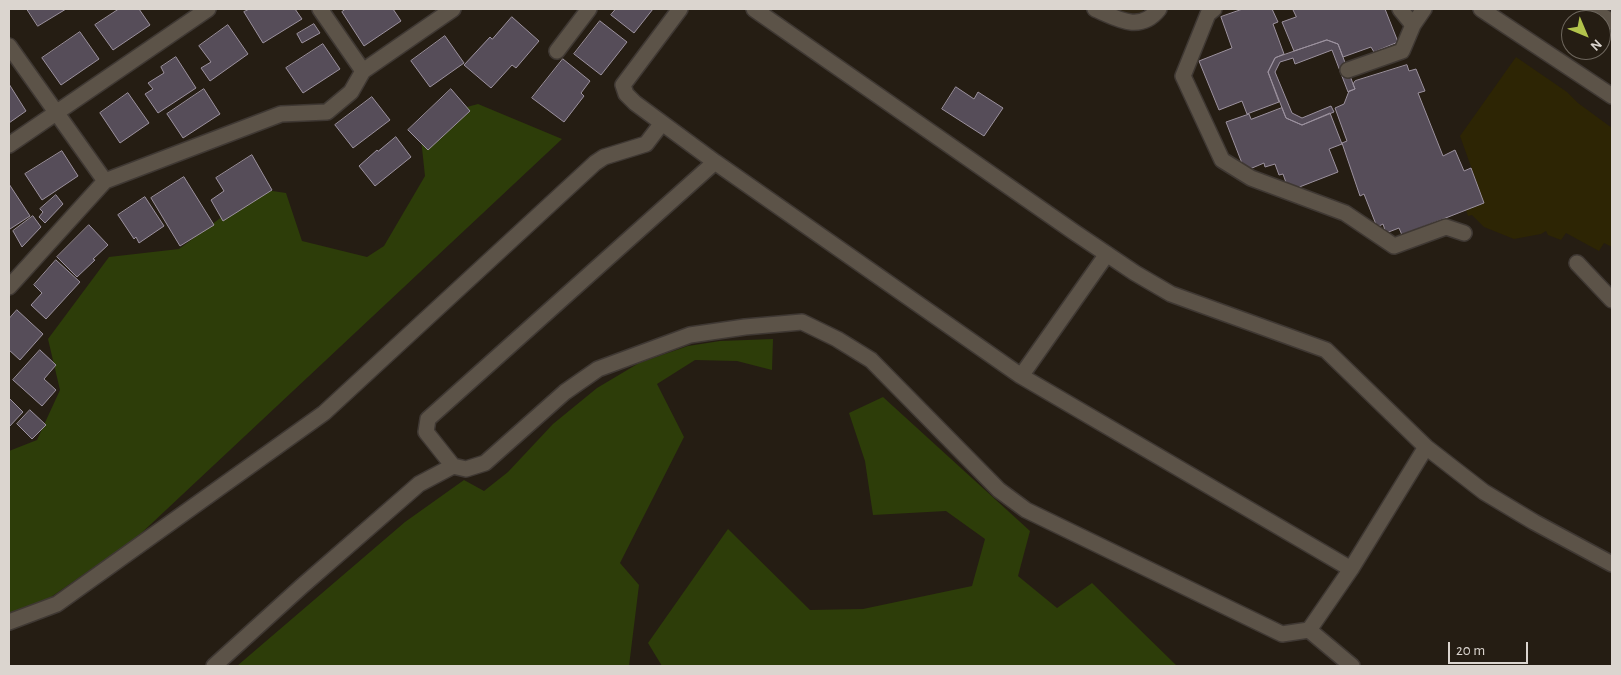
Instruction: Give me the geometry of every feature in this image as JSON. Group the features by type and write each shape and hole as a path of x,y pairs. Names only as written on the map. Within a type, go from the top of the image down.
{"street":[{"path":"9,145 208,9"},
{"path":"320,9 363,71"},
{"path":"9,287 105,181 281,114 327,112 351,92 363,71 453,9"},
{"path":"557,51 589,9"},
{"path":"680,9 623,85 626,94 635,103 715,162 1021,376 1351,570"},
{"path":"754,9 1066,226 1171,294 1326,350 1426,447 1484,492 1534,522 1612,564"},
{"path":"1095,9 1118,19 1137,23 1148,20 1159,9"},
{"path":"1214,9 1208,14 1183,76 1222,160 1251,178 1345,213 1394,246 1446,227 1464,232"},
{"path":"1400,9 1413,25"},
{"path":"1348,70 1402,51 1413,25 1424,9"},
{"path":"1481,9 1612,96"},
{"path":"1591,9 1612,22"},
{"path":"9,46 105,181"},
{"path":"9,622 57,604 324,413 595,163 604,157 646,144 662,123"},
{"path":"715,162 428,419 426,432 453,466 466,469 485,464 565,392 598,369 690,334 802,322 838,339 871,360 999,490 1026,510 1282,634 1308,630 1351,570 1426,447"},
{"path":"1021,376 1107,254"},
{"path":"1577,264 1612,300"},
{"path":"214,666 419,484 453,466"},
{"path":"1308,630 1352,666"}],"shaded area":[{"path":"1111,9 1144,9 1140,15 1132,16"}],"green space":[{"path":"478,104 562,139 135,539 9,626 9,451 37,440 60,390 48,339 109,257 179,249 259,189 286,193 302,241 367,257 384,246 425,176 419,120"},
{"path":"773,339 772,370 737,361 695,360 657,384 684,437 620,563 639,585 629,666 237,666 405,522 464,480 484,491 508,472 553,424 597,388 639,363 688,346 720,341"},
{"path":"883,397 1030,531 1018,576 1057,608 1092,583 1177,666 662,666 648,643 728,529 810,610 863,609 972,586 985,539 946,511 873,515 865,461 849,413"}],"sand":[{"path":"1516,57 1567,92 1578,103 1612,128 1612,247 1604,243 1599,251 1566,233 1561,240 1548,235 1546,231 1541,234 1514,239 1484,227 1472,215 1468,216 1466,210 1484,203 1460,136"}],"building":[{"path":"27,9 66,9 38,26"},
{"path":"119,9 139,9 150,25 113,50 95,25"},
{"path":"250,9 295,9 302,19 263,43 244,12"},
{"path":"346,9 393,9 401,21 364,46 342,12"},
{"path":"616,9 653,9 634,33 611,15"},
{"path":"1243,9 1272,9 1278,22 1273,24 1284,54 1275,58 1268,72 1279,102 1247,114 1242,101 1219,110 1199,61 1232,48 1221,17"},
{"path":"1293,9 1385,9 1398,42 1374,52 1371,47 1343,57 1338,44 1327,40 1294,51 1282,22 1296,17"},
{"path":"512,17 539,41 516,68 512,65 491,88 464,65"},
{"path":"600,21 627,42 601,75 574,54"},
{"path":"314,24 320,33 302,43 297,34"},
{"path":"228,25 248,54 210,81 201,68 211,62 199,46"},
{"path":"80,32 99,59 61,85 42,58"},
{"path":"445,36 464,63 430,87 411,61"},
{"path":"1327,40 1338,44 1355,89 1348,92 1332,50 1295,64 1293,58 1280,62 1275,72 1292,113 1302,118 1331,106 1334,112 1302,125 1286,118 1268,72 1275,58"},
{"path":"323,44 340,69 303,93 286,68"},
{"path":"176,57 196,88 158,113 145,94 153,89 148,83 164,73 161,67"},
{"path":"563,59 590,81 581,93 584,96 564,122 532,98"},
{"path":"1407,65 1409,71 1416,69 1425,91 1418,93 1443,156 1455,150 1464,171 1471,168 1484,203 1402,235 1399,228 1386,233 1383,224 1377,227 1364,194 1360,196 1342,143 1347,141 1335,108 1344,104 1349,91 1355,89 1353,84 1355,81"},
{"path":"9,84 26,111 9,123"},
{"path":"956,87 974,99 978,92 1003,108 984,136 942,109"},
{"path":"204,89 220,114 183,138 167,114"},
{"path":"451,89 470,111 428,150 408,130"},
{"path":"128,93 149,123 120,143 100,113"},
{"path":"372,97 390,120 353,148 335,125"},
{"path":"1282,108 1286,118 1302,125 1330,113 1342,144 1329,149 1338,172 1289,191 1283,174 1279,175 1275,164 1265,167 1264,163 1245,171 1226,122 1249,114 1251,119"},
{"path":"396,137 411,157 375,186 359,166"},
{"path":"62,151 78,176 42,200 25,174"},
{"path":"252,155 272,190 223,221 211,200 224,191 216,178"},
{"path":"184,177 214,225 180,246 151,198"},
{"path":"9,184 30,216 10,229 9,227"},
{"path":"56,195 63,204 45,223 39,217 43,212 40,209"},
{"path":"145,197 164,226 139,243 136,237 134,239 118,215"},
{"path":"33,216 41,227 22,247 13,231"},
{"path":"89,225 108,245 77,277 57,257"},
{"path":"56,260 80,282 46,319 31,305 42,293 34,285"},
{"path":"17,310 43,334 20,360 9,350 9,319"},
{"path":"40,350 56,365 44,379 56,390 42,406 13,380"},
{"path":"9,398 23,412 9,427"},
{"path":"30,410 46,425 32,439 17,424"}]}
